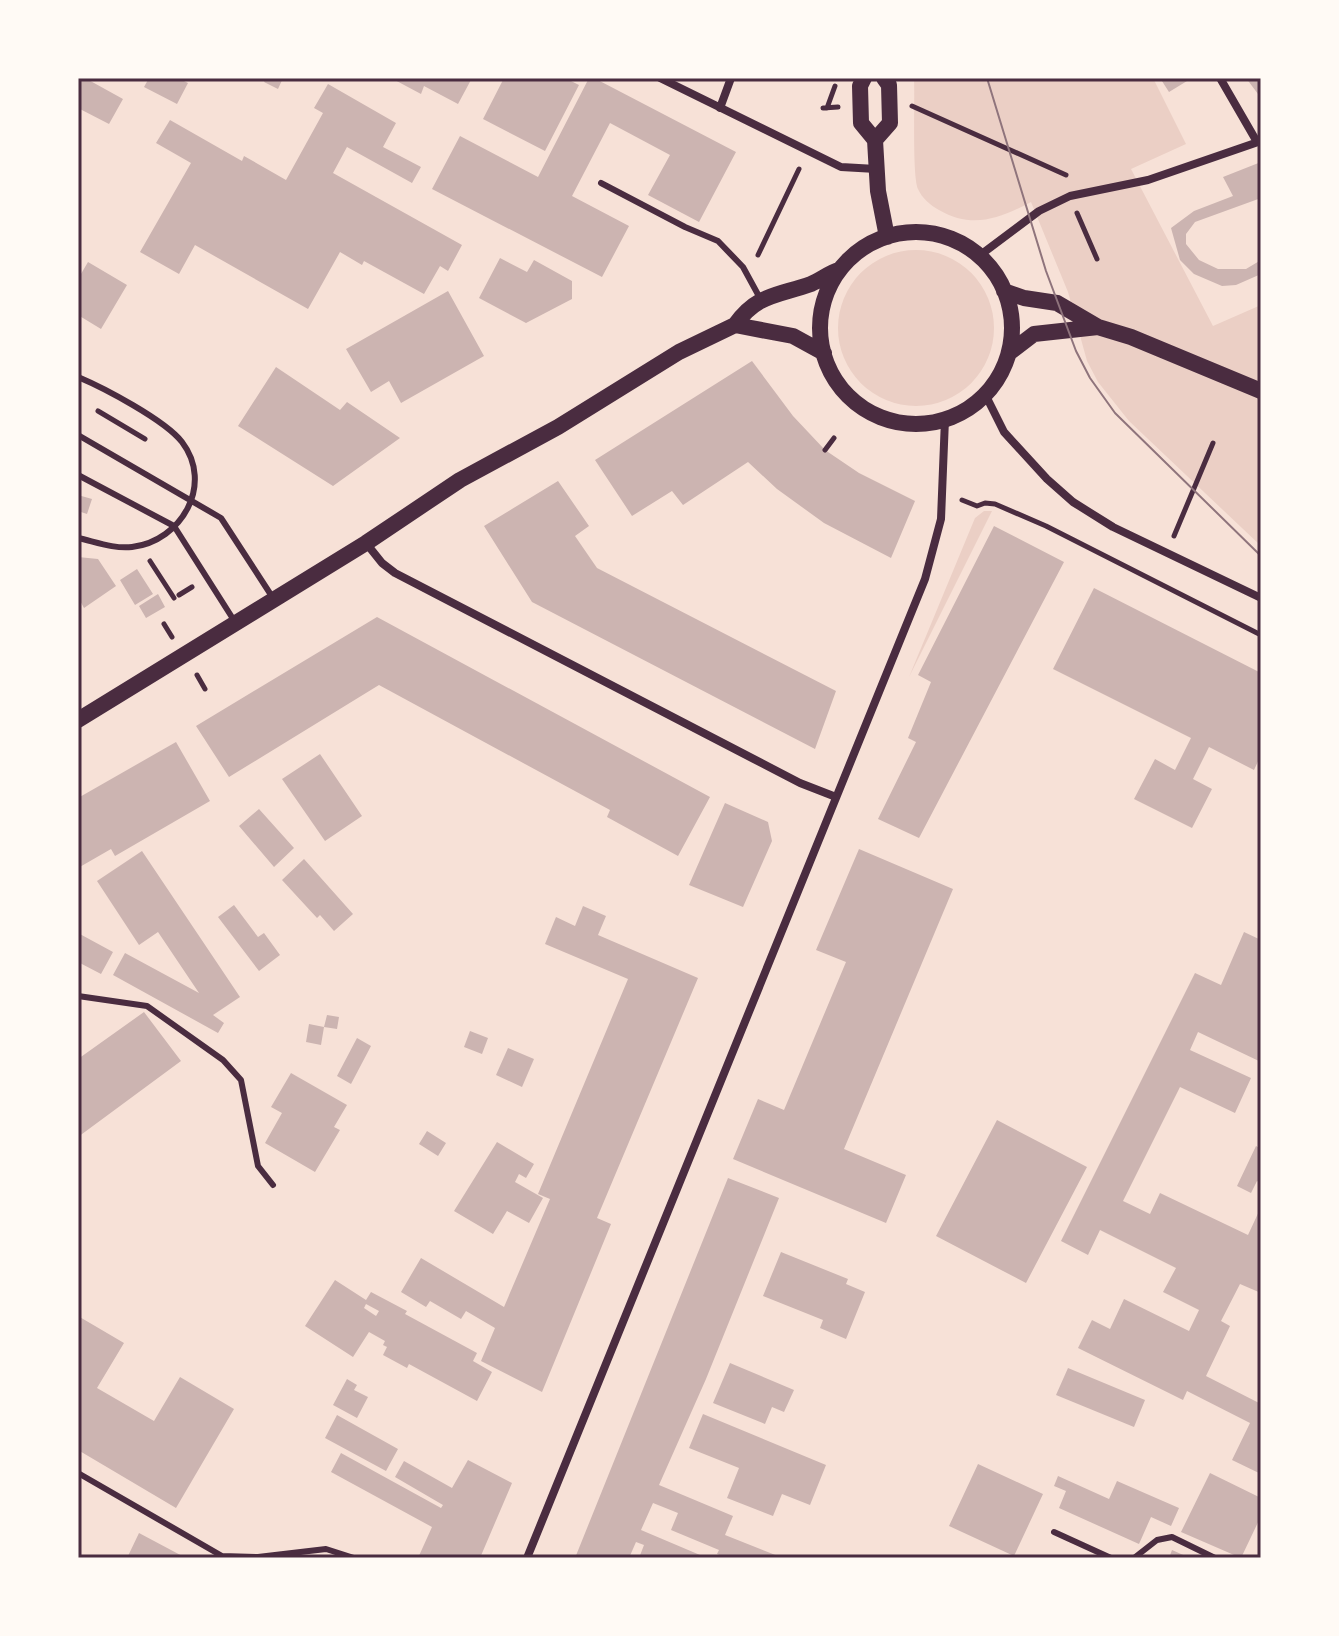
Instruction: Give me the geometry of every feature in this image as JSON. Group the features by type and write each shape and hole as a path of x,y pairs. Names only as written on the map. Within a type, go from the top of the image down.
{"main road":[{"path":"864,78 860,86 861,123 875,140 876,169 887,237"},
{"path":"875,140 890,123 889,85 884,78"},
{"path":"913,232 938,235 959,243 979,256 1004,291 1012,321 1009,353 997,379 985,394 964,412 945,419 910,424 884,418 852,400 830,370 820,333 821,313 830,285 841,269 863,248 887,237 913,232"},
{"path":"78,720 366,543 460,480 558,427 679,352 735,325 747,309 761,300 813,283 841,269"},
{"path":"1004,291 1024,298 1057,303 1098,327 1261,391"},
{"path":"735,325 793,336 824,353"},
{"path":"1009,353 1034,334 1098,327"}],"street":[{"path":"660,78 841,167 876,169"},
{"path":"720,108 731,78"},
{"path":"979,256 1053,203 1070,196 1148,180 1259,141 1220,78"},
{"path":"985,394 1004,432 1062,494 1100,520 1261,598"},
{"path":"527,1558 925,579 940,530 945,419"},
{"path":"366,543 395,573 800,783 836,797"}],"lane":[{"path":"601,183 718,241 743,267 761,300"},
{"path":"78,377 99,386 149,417 181,441 190,455 196,483 193,500 174,526 156,540 117,548 78,538"},
{"path":"78,435 221,518 273,598"},
{"path":"78,475 174,526 235,622"},
{"path":"78,996 147,1006 223,1060 241,1080 258,1166 273,1185"},
{"path":"78,1473 222,1556 258,1557 326,1549 354,1558"},
{"path":"1054,1532 1111,1558"},
{"path":"1134,1558 1157,1540 1172,1537 1215,1558"}],"path":[{"path":"823,108 827,108 838,78"},
{"path":"902,104 919,107 990,142 1022,153 1062,173 1085,191"},
{"path":"758,255 808,150"},
{"path":"1070,196 1097,259"},
{"path":"88,405 156,446"},
{"path":"825,450 834,438"},
{"path":"1153,581 1213,443"},
{"path":"943,494 977,506 995,504 1046,526 1261,635"}],"shaded area":[{"path":"914,78 1153,78 1186,144 1131,169 1213,326 1261,305 1261,546 1129,421 1098,382 1087,361 1068,292 1031,202 997,217 974,220 951,216 932,206 922,195 915,169"},
{"path":"916,250 946,256 971,273 988,298 994,328 988,358 971,383 946,400 916,406 886,400 861,383 844,358 838,328 844,298 861,273 886,256"},
{"path":"984,511 992,511 909,677 975,518"}],"building":[{"path":"78,78 85,78 123,99 109,124 78,108"},
{"path":"149,78 178,78 188,83 177,104 144,87"},
{"path":"266,78 283,78 278,89 264,82"},
{"path":"391,78 472,78 458,104 424,86 421,94"},
{"path":"504,78 565,78 579,85 545,151 483,119"},
{"path":"589,78 736,152 699,222 648,195 670,155 610,123 572,196 629,226 602,277 432,189 460,136 538,177"},
{"path":"1160,78 1192,78 1169,92"},
{"path":"1246,78 1261,78 1261,98"},
{"path":"328,84 396,123 383,147 421,167 412,183 347,147 333,173 462,245 448,271 440,266 424,294 364,261 362,265 340,252 308,309 195,245 179,274 140,252 191,163 156,143 170,120 242,161 244,156 286,180 323,113 314,108"},
{"path":"1261,162 1261,198 1195,222 1186,234 1186,244 1199,260 1218,269 1246,269 1261,260 1261,274 1236,285 1222,286 1194,274 1180,260 1171,228 1194,211 1233,196 1223,177"},
{"path":"500,258 527,272 534,260 572,281 572,299 526,323 479,298"},
{"path":"88,262 127,285 101,329 78,315 78,279"},
{"path":"448,291 484,356 401,403 389,381 371,392 346,349"},
{"path":"752,361 793,416 825,450 859,473 915,501 891,558 824,523 777,489 748,462 683,505 672,491 632,516 595,460"},
{"path":"276,367 340,410 347,402 400,438 333,486 238,426"},
{"path":"558,481 589,526 575,536 597,568 836,691 815,749 532,602 484,526"},
{"path":"78,495 92,499 87,514 78,511"},
{"path":"994,526 1064,562 919,838 878,819 916,742 908,738 931,682 918,675"},
{"path":"78,557 98,559 116,586 84,608 78,597"},
{"path":"137,569 153,594 135,605 120,580"},
{"path":"1094,588 1261,673 1261,755 1254,770 1209,747 1193,779 1212,789 1192,828 1134,799 1155,759 1175,770 1191,738 1053,669"},
{"path":"158,594 165,607 146,618 139,606"},
{"path":"377,617 710,797 678,856 607,817 610,810 379,685 229,777 196,726"},
{"path":"176,742 210,801 115,856 111,849 78,868 78,798"},
{"path":"320,754 362,816 325,841 282,779"},
{"path":"725,803 768,822 772,841 743,907 689,885"},
{"path":"259,809 294,848 274,867 239,826"},
{"path":"859,849 953,889 844,1149 906,1175 886,1223 733,1159 758,1099 784,1110 846,962 816,950"},
{"path":"142,851 240,997 213,1015 224,1023 218,1033 113,975 125,953 199,993 158,932 139,945 97,881"},
{"path":"304,859 353,914 334,931 320,915 317,918 282,880"},
{"path":"234,905 258,937 264,933 280,955 259,971 218,917"},
{"path":"583,906 606,916 598,935 698,978 597,1218 611,1224 542,1392 481,1361 495,1328 466,1311 461,1319 430,1301 426,1307 401,1292 421,1258 504,1307 550,1199 538,1194 628,979 545,944 556,917 575,926"},
{"path":"1244,932 1261,940 1261,1062 1198,1032 1190,1050 1251,1078 1235,1113 1180,1087 1123,1201 1150,1214 1160,1193 1248,1235 1261,1207 1261,1293 1240,1284 1221,1321 1230,1326 1206,1376 1261,1404 1261,1474 1232,1460 1250,1423 1187,1391 1183,1400 1078,1348 1092,1320 1110,1329 1124,1299 1189,1331 1199,1310 1163,1292 1176,1268 1100,1230 1088,1255 1061,1241 1195,973 1221,985"},
{"path":"78,933 113,952 101,974 78,962"},
{"path":"144,1012 181,1061 78,1137 78,1059"},
{"path":"327,1015 339,1017 337,1029 324,1027"},
{"path":"309,1024 324,1027 321,1045 306,1042"},
{"path":"470,1031 488,1038 482,1054 464,1047"},
{"path":"357,1038 371,1046 351,1084 337,1076"},
{"path":"508,1048 534,1059 522,1087 496,1075"},
{"path":"291,1073 347,1105 334,1127 340,1130 315,1172 265,1143 282,1113 271,1107"},
{"path":"997,1120 1087,1167 1026,1283 936,1236"},
{"path":"427,1131 446,1143 438,1156 419,1144"},
{"path":"497,1142 534,1164 526,1178 519,1174 515,1182 543,1198 529,1223 507,1211 493,1234 454,1211"},
{"path":"1256,1146 1261,1149 1261,1183 1257,1181 1251,1193 1237,1186"},
{"path":"728,1178 779,1198 706,1379 659,1485 733,1516 725,1535 783,1558 726,1558 717,1554 719,1550 671,1530 678,1513 653,1503 641,1530 700,1555 699,1558 639,1558 644,1545 636,1542 629,1558 575,1558"},
{"path":"781,1252 848,1279 846,1284 865,1292 846,1339 820,1328 823,1320 763,1296"},
{"path":"335,1280 366,1300 371,1292 407,1311 405,1314 477,1353 473,1361 492,1372 477,1401 409,1364 407,1368 383,1355 387,1347 383,1345 385,1341 369,1332 353,1357 305,1326","holes":["366,1304 379,1311 376,1316 364,1308"]},
{"path":"78,1316 124,1343 97,1388 154,1421 180,1377 234,1409 176,1508 78,1450"},
{"path":"730,1363 794,1390 784,1412 772,1407 765,1424 713,1403"},
{"path":"1068,1368 1145,1400 1134,1427 1056,1395"},
{"path":"347,1379 357,1385 354,1390 368,1397 357,1418 333,1405"},
{"path":"703,1414 826,1465 810,1505 782,1494 773,1516 727,1498 739,1468 689,1448"},
{"path":"337,1415 398,1449 386,1471 325,1438"},
{"path":"341,1453 441,1508 443,1505 395,1477 404,1461 452,1488 468,1460 512,1483 480,1558 418,1558 432,1527 331,1472"},
{"path":"978,1464 1043,1494 1014,1556 949,1526"},
{"path":"1210,1473 1261,1498 1261,1516 1241,1558 1181,1532"},
{"path":"1058,1476 1109,1499 1117,1481 1179,1508 1171,1526 1151,1517 1139,1544 1059,1508 1066,1491 1054,1486"},
{"path":"139,1533 186,1558 128,1556"},
{"path":"1172,1550 1190,1558 1169,1558"}],"tram line":[{"path":"987,78 1046,271 1076,351 1090,378 1115,413 1261,556"}]}
